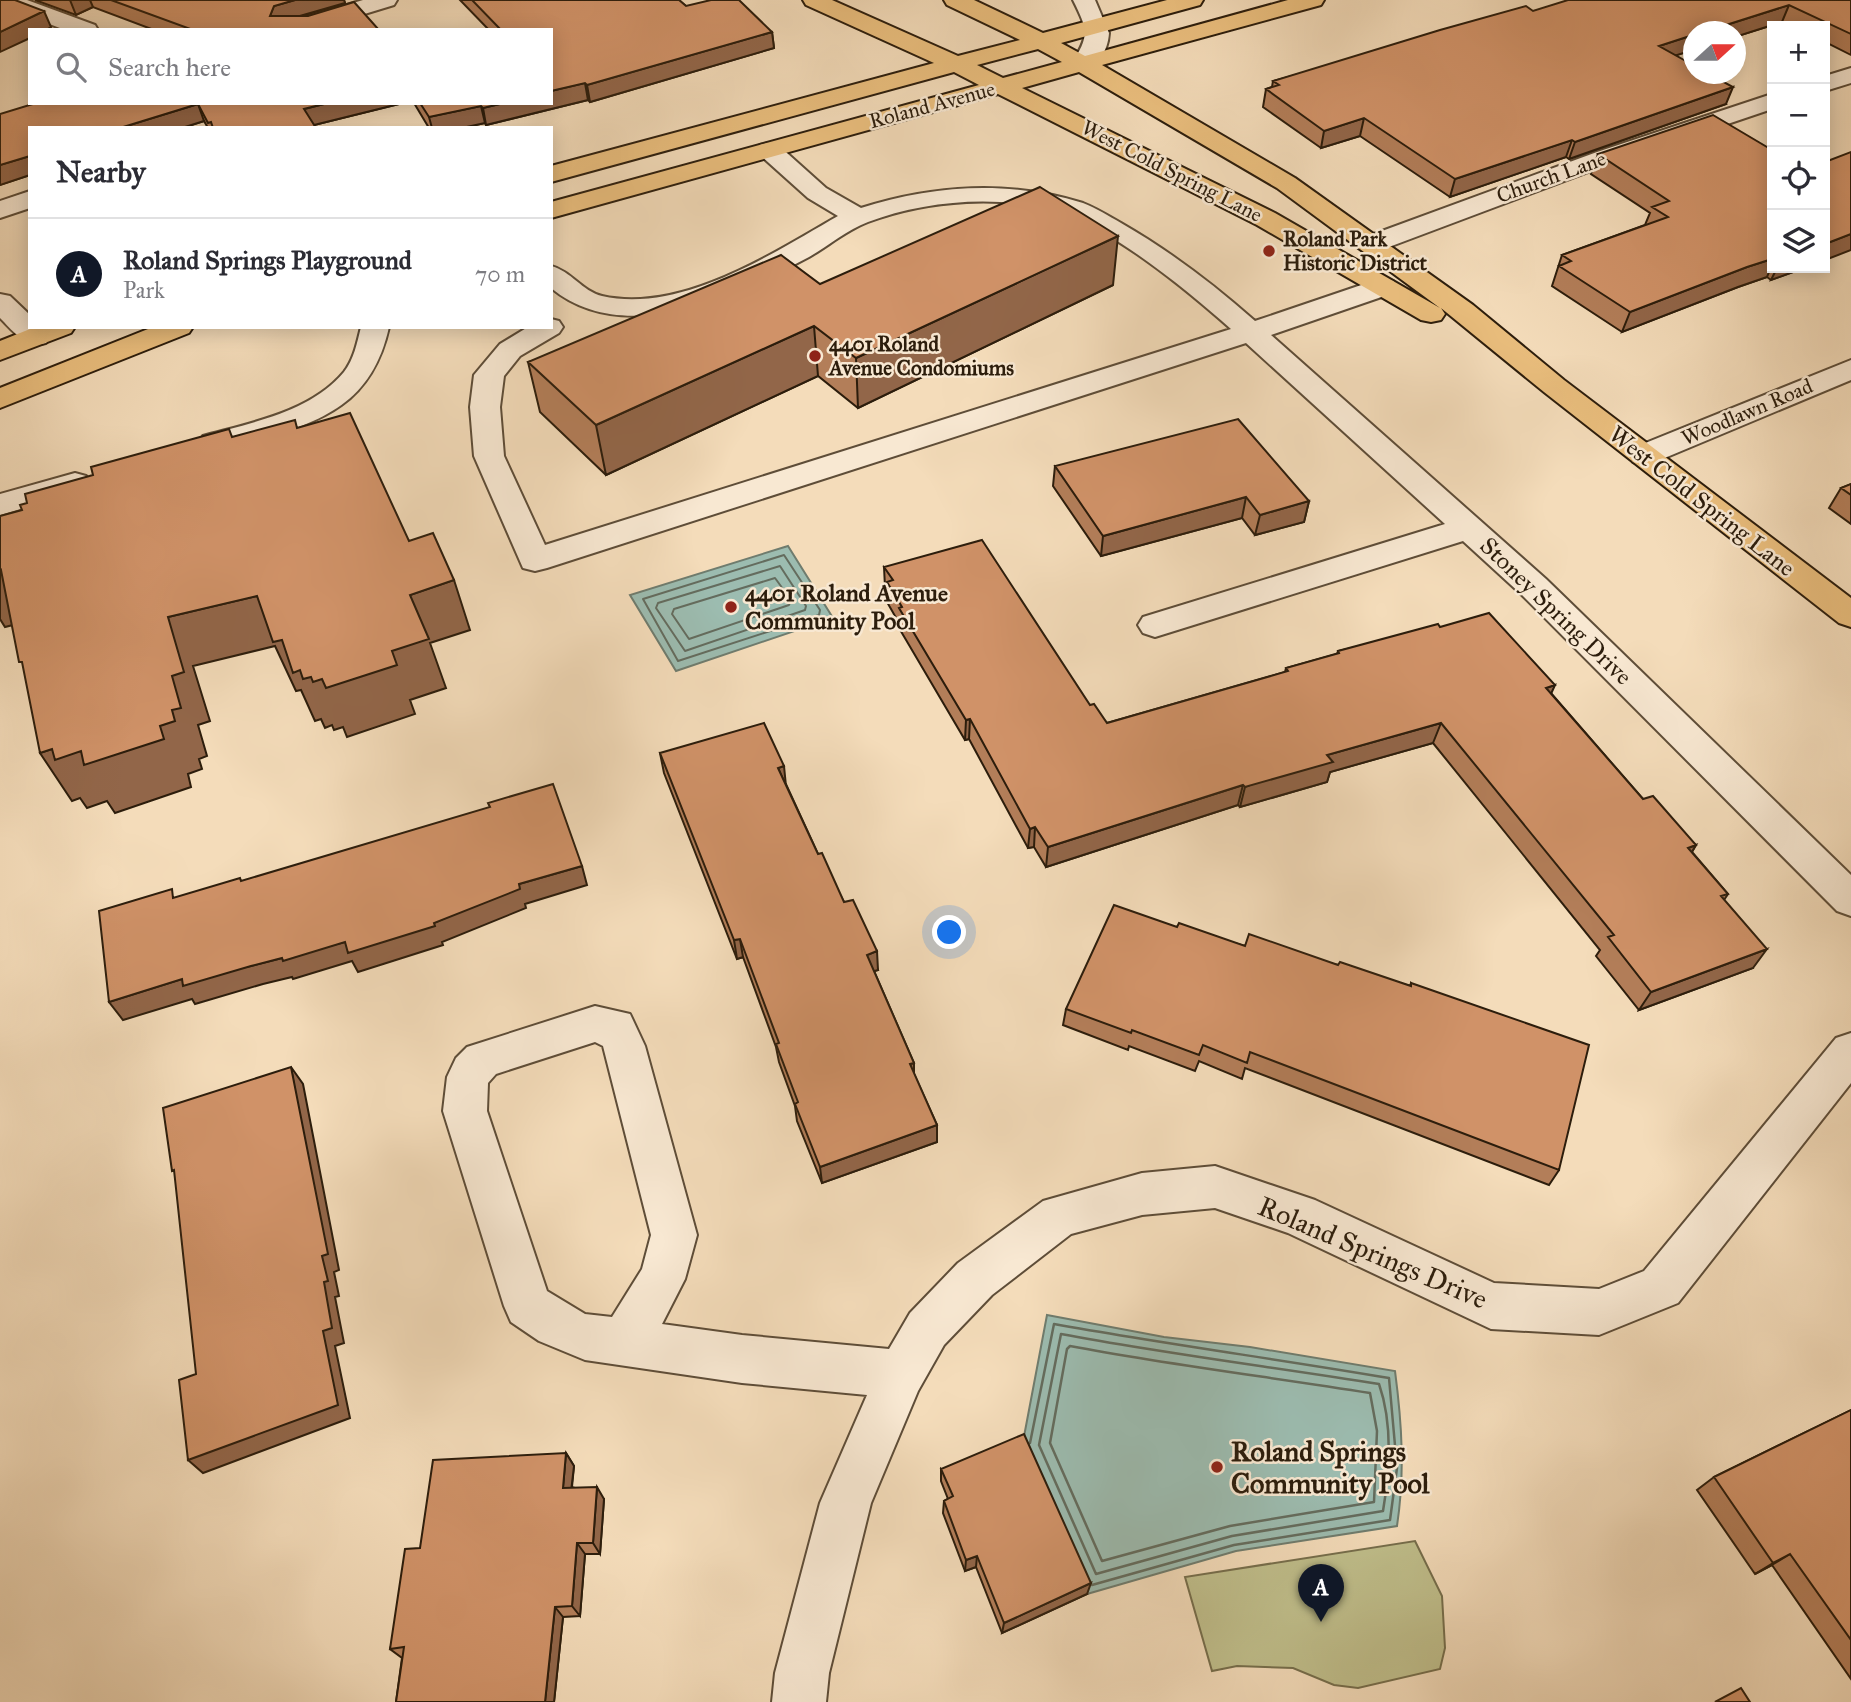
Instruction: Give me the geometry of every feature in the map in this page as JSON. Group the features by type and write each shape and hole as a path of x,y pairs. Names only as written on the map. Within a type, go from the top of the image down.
{"main road":[{"name":"West Cold Spring Lane","path":"814,0 954,63 1266,219 1554,386"},
{"name":"West Cold Spring Lane","path":"955,0 1040,40 1286,183 1463,311 1554,386 1851,615"},
{"name":"Roland Avenue","path":"553,173 1192,0"},
{"name":"Roland Avenue","path":"553,209 1313,0"},
{"path":"0,399 174,329"},
{"path":"0,351 49,332"}],"street":[{"path":"6,0 82,28"},
{"path":"45,14 74,0"},
{"path":"295,28 386,0"},
{"path":"1083,64 1094,51 1099,38 1097,25 1084,0"},
{"path":"1830,82 1851,75"},
{"name":"Church Lane","path":"1372,244 1606,157 1767,103"},
{"path":"769,150 817,193 858,217"},
{"name":"Stoney Spring Drive","path":"594,303 619,306 655,304 701,294 771,267 858,217 894,206 986,195 1027,198 1077,210 1140,244 1206,292 1251,332 1534,587 1851,900"},
{"path":"0,210 28,200"},
{"path":"553,275 594,303 553,325"},
{"path":"547,329 510,350 489,375 485,407 489,456 535,560 1251,332 1383,286"},
{"path":"0,302 28,319"},
{"path":"184,452 290,421 314,411 346,387 361,371 371,353 375,329"},
{"name":"Woodlawn Road","path":"1644,455 1851,369"},
{"path":"0,505 105,475"},
{"path":"1155,625 1469,528"},
{"path":"623,1343 654,1296 670,1262 674,1235 624,1045 615,1027 595,1024 482,1060 471,1069 464,1089 465,1111 528,1306 556,1325 585,1337 623,1343 742,1359 901,1374"},
{"name":"Roland Springs Drive","path":"799,1702 802,1673 846,1503 901,1374 927,1329 975,1279 1059,1216 1142,1194 1215,1187 1299,1215 1491,1306 1599,1312 1661,1287 1851,1051"}],"shaded area":[{"path":"1415,1541 1442,1596 1445,1648 1440,1669 1358,1688 1334,1685 1293,1668 1237,1666 1212,1671 1185,1577"}],"water":[{"name":"4401 Roland Avenue Community Pool","path":"788,546 833,618 676,671 630,595"},
{"name":"Roland Springs Community Pool","path":"1047,1315 1164,1337 1250,1347 1395,1371 1402,1448 1397,1526 1236,1551 1087,1594 1022,1447"}],"building":[{"path":"0,0 15,0 44,11 0,32"},
{"path":"111,0 295,0 274,6 270,16 308,16 354,2 377,28 188,28"},
{"path":"472,0 679,0 686,6 711,0 739,0 772,32 587,85 585,83 553,91 553,28 499,28"},
{"path":"1568,0 1851,0 1851,34 1830,24 1830,21 1823,21 1789,5 1739,21 1683,21 1683,38 1659,46 1683,59 1683,84 1727,84 1733,87 1575,142 1572,140 1455,179 1364,118 1324,131 1266,89 1279,85 1273,81 1440,30 1526,6 1533,11"},
{"path":"29,105 195,105 126,126 28,126 28,157 0,165 0,114"},
{"path":"199,105 320,105 304,109 315,126 212,126 211,122 208,123"},
{"path":"421,105 496,105 483,108 481,106 429,117"},
{"path":"1713,115 1767,147 1767,261 1630,312 1559,266 1571,261 1562,255 1668,217 1652,207 1669,201 1598,154"},
{"path":"1851,152 1851,234 1830,242 1830,210 1830,160"},
{"path":"1040,187 1118,236 856,358 814,326 596,425 528,362 781,255 820,284"},
{"path":"350,413 409,541 433,533 454,580 410,595 429,639 392,651 397,665 326,688 322,679 313,682 311,677 303,679 300,670 293,673 282,640 273,642 257,596 168,617 184,672 172,676 181,708 172,710 175,721 160,726 164,739 84,765 81,751 55,760 52,749 40,753 0,571 0,516 22,510 20,505 27,503 25,494 93,475 91,467 229,429 232,437 295,420 297,428"},
{"path":"1238,419 1309,501 1260,515 1246,497 1103,536 1055,466"},
{"path":"1851,484 1851,495 1841,488"},
{"path":"982,540 1090,705 1094,704 1107,723 1288,671 1286,668 1339,653 1338,651 1489,613 1555,685 1546,688 1643,799 1653,796 1696,845 1688,848 1728,894 1721,896 1767,949 1651,992 1608,937 1614,935 1441,723 1327,755 1333,762 1245,787 1243,785 1048,847 1035,827 1030,829 970,719 966,720 899,608 902,607 887,582 893,580 884,567"},
{"path":"764,723 784,766 778,768 818,854 822,853 844,902 853,900 877,951 867,955 914,1063 910,1064 937,1125 820,1167 795,1104 798,1102 776,1044 779,1043 740,939 734,940 660,753"},
{"path":"553,784 582,866 519,884 520,889 434,923 435,926 348,953 345,942 183,986 182,979 109,1002 99,911 172,889 173,898 240,878 241,881 490,807 488,803"},
{"path":"1114,905 1177,927 1179,923 1245,946 1249,934 1338,965 1340,962 1411,986 1411,983 1589,1045 1559,1170 1250,1052 1247,1063 1203,1045 1199,1055 1066,1009"},
{"path":"291,1067 328,1254 322,1256 328,1281 324,1282 332,1328 323,1331 338,1405 188,1460 179,1380 196,1374 174,1170 172,1171 163,1108"},
{"path":"1851,1410 1851,1640 1790,1554 1773,1563 1714,1477"},
{"path":"1024,1434 1091,1583 1004,1623 977,1556 966,1560 944,1501 953,1496 941,1469"},
{"path":"566,1453 563,1488 597,1487 593,1543 577,1543 572,1606 555,1607 545,1702 396,1702 404,1647 390,1649 405,1549 420,1548 433,1460"},
{"path":"1741,1688 1750,1702 1715,1702"}],"place":[{"name":"Roland Park Historic District","path":"1269,251"},
{"name":"4401 Roland Avenue Condomiums","path":"815,356"},
{"name":"4401 Roland Avenue Community Pool","path":"731,607"},
{"name":"Roland Springs Community Pool","path":"1217,1467"},
{"name":"Roland Springs Playground","path":"1321,1622"}]}
